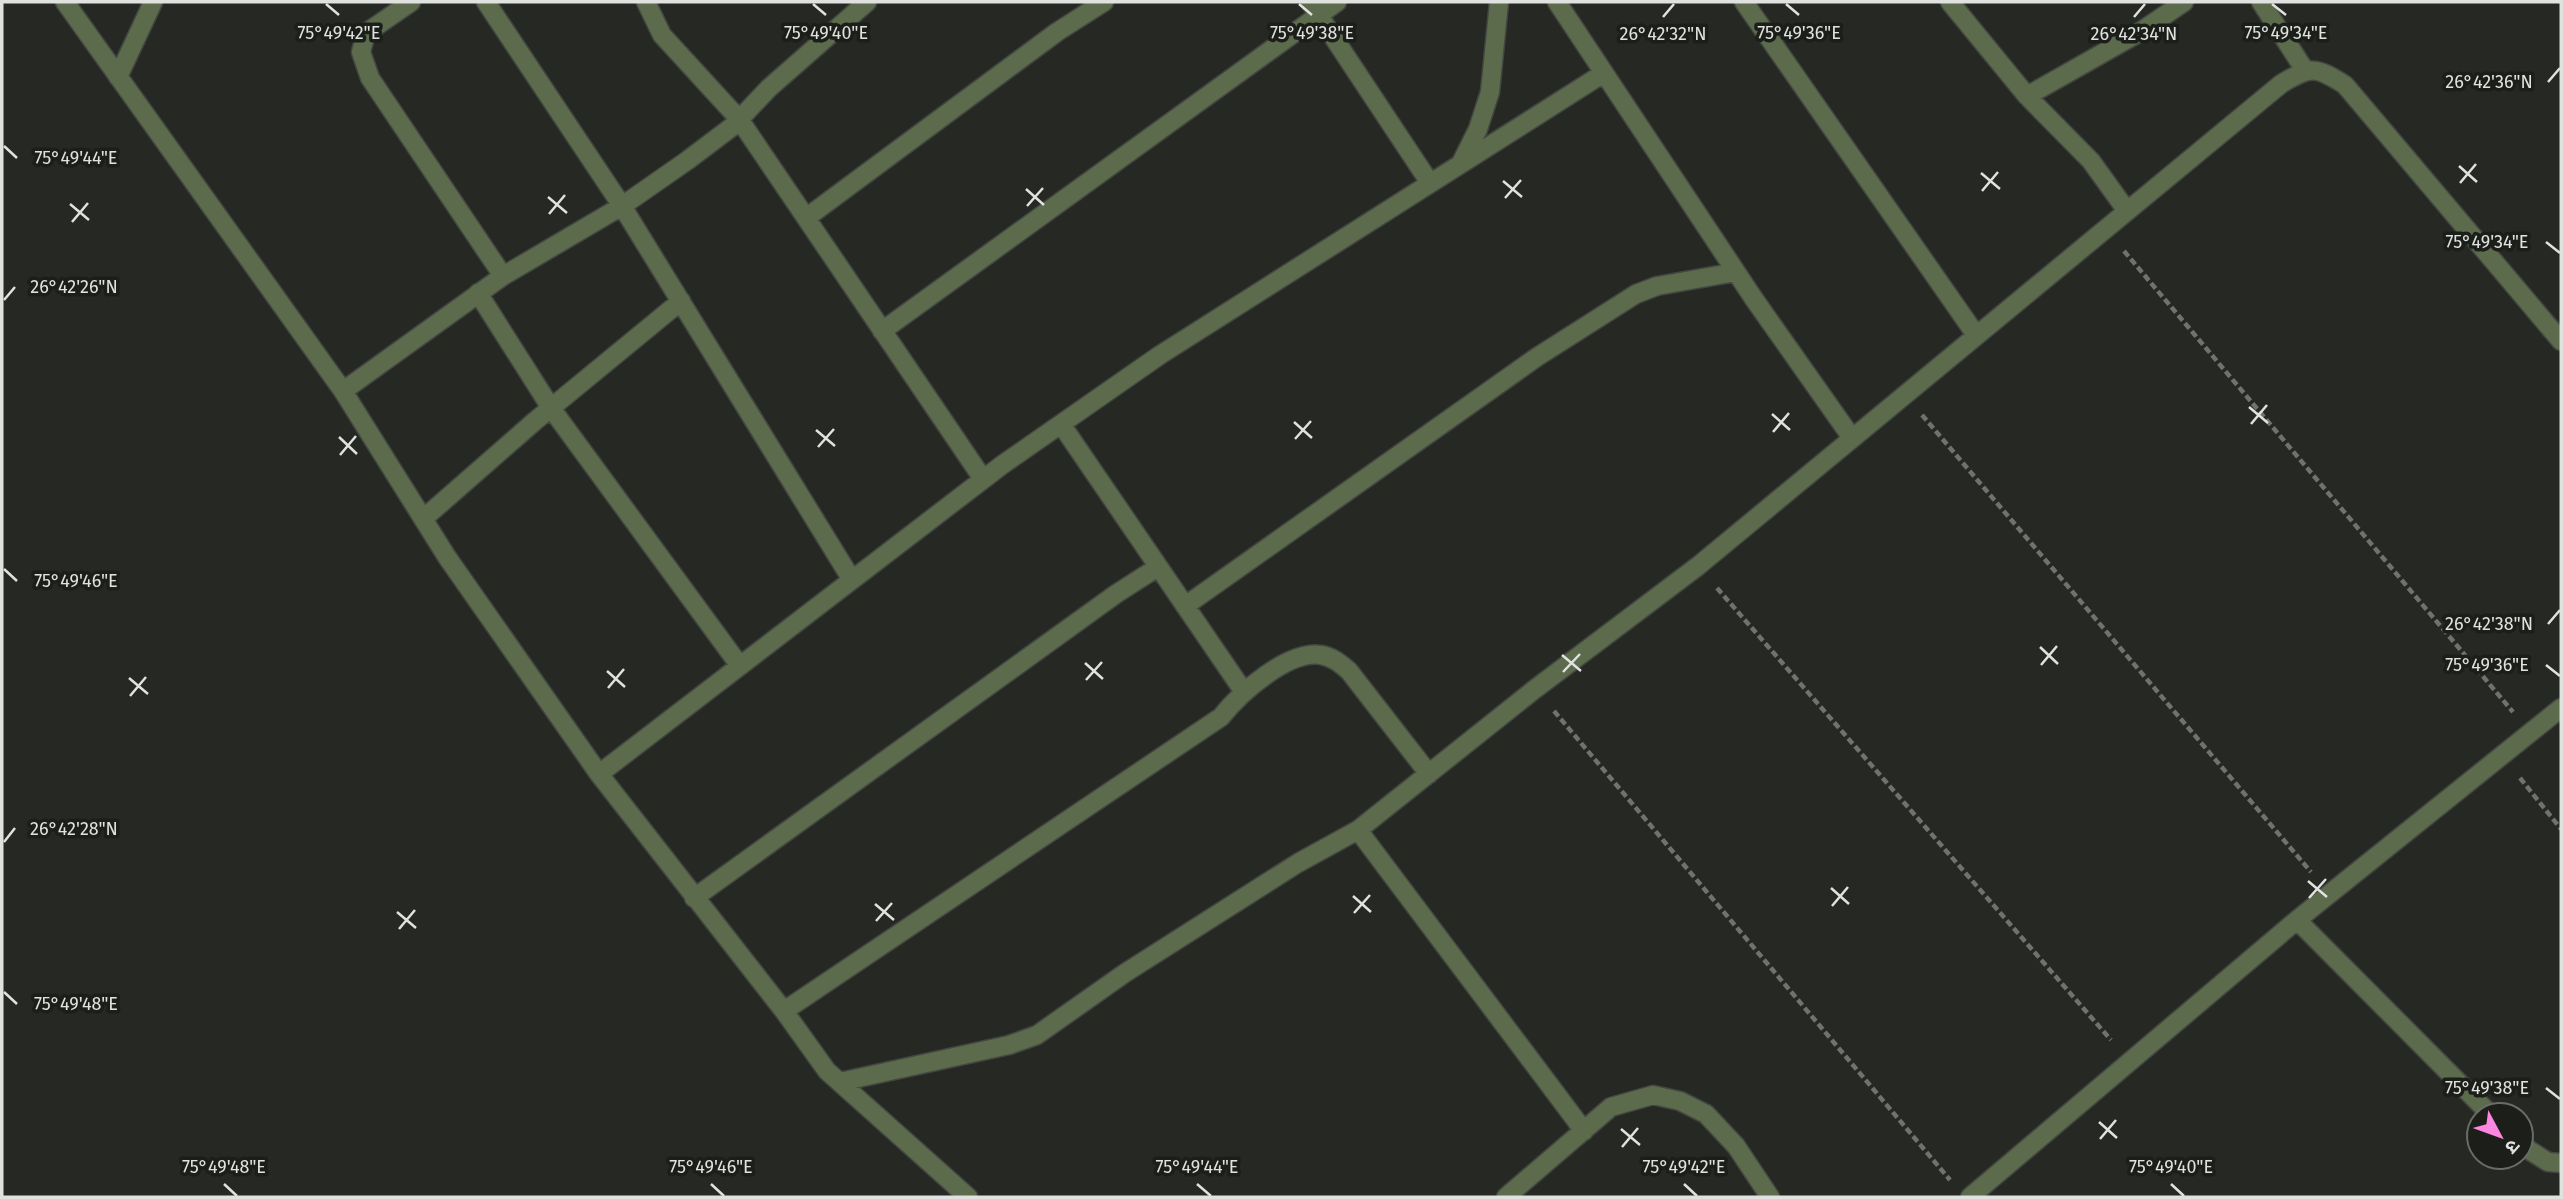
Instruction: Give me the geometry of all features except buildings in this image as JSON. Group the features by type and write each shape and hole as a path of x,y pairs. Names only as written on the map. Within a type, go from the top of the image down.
{"street":[{"path":"65,2 343,391 447,557 599,774 784,1011 827,1071 968,1197"},
{"path":"118,76 153,2"},
{"path":"411,2 366,33 361,52 370,78 503,275"},
{"path":"486,2 622,206 852,580"},
{"path":"646,2 662,35 739,120 983,479"},
{"path":"806,218 1057,32 1104,2"},
{"path":"882,331 1315,8 1337,2"},
{"path":"1460,164 1478,129 1490,92 1499,2"},
{"path":"1557,2 1736,272 1852,438"},
{"path":"1744,2 1976,335"},
{"path":"1950,2 2027,96 2091,161 2127,211"},
{"path":"2261,2 2304,69"},
{"path":"343,391 503,275 622,206 688,160 739,120 769,88 863,3"},
{"path":"2027,96 2140,32 2180,3"},
{"path":"1315,8 1430,183"},
{"path":"839,1082 1009,1045 1037,1035 1125,973 1298,863 1358,830 1535,689 1698,566 2281,84 2304,69 2326,72 2345,85 2561,341"},
{"path":"599,774 983,479 1061,424 1160,355 1604,73"},
{"path":"1185,606 1538,357 1636,293 1657,286 1736,272"},
{"path":"478,293 551,408 740,666"},
{"path":"423,519 551,408 681,301"},
{"path":"1061,424 1244,692"},
{"path":"694,898 1115,594 1158,567"},
{"path":"784,1011 1221,717 1244,692 1270,672 1298,659 1319,654 1336,660 1349,671 1429,774"},
{"path":"1963,1192 2130,1062 2297,920 2561,708"},
{"path":"1358,830 1584,1131"},
{"path":"2297,920 2477,1101"},
{"path":"1506,1197 1611,1107 1653,1095 1680,1101 1706,1114 1736,1146 1770,1197"},
{"path":"2535,1154 2548,1162 2561,1163"}],"path":[{"path":"2106,229 2531,733"},
{"path":"1904,394 2329,894"},
{"path":"1698,566 2130,1062"},
{"path":"1535,689 1963,1192"},
{"path":"2502,755 2561,829"}]}
